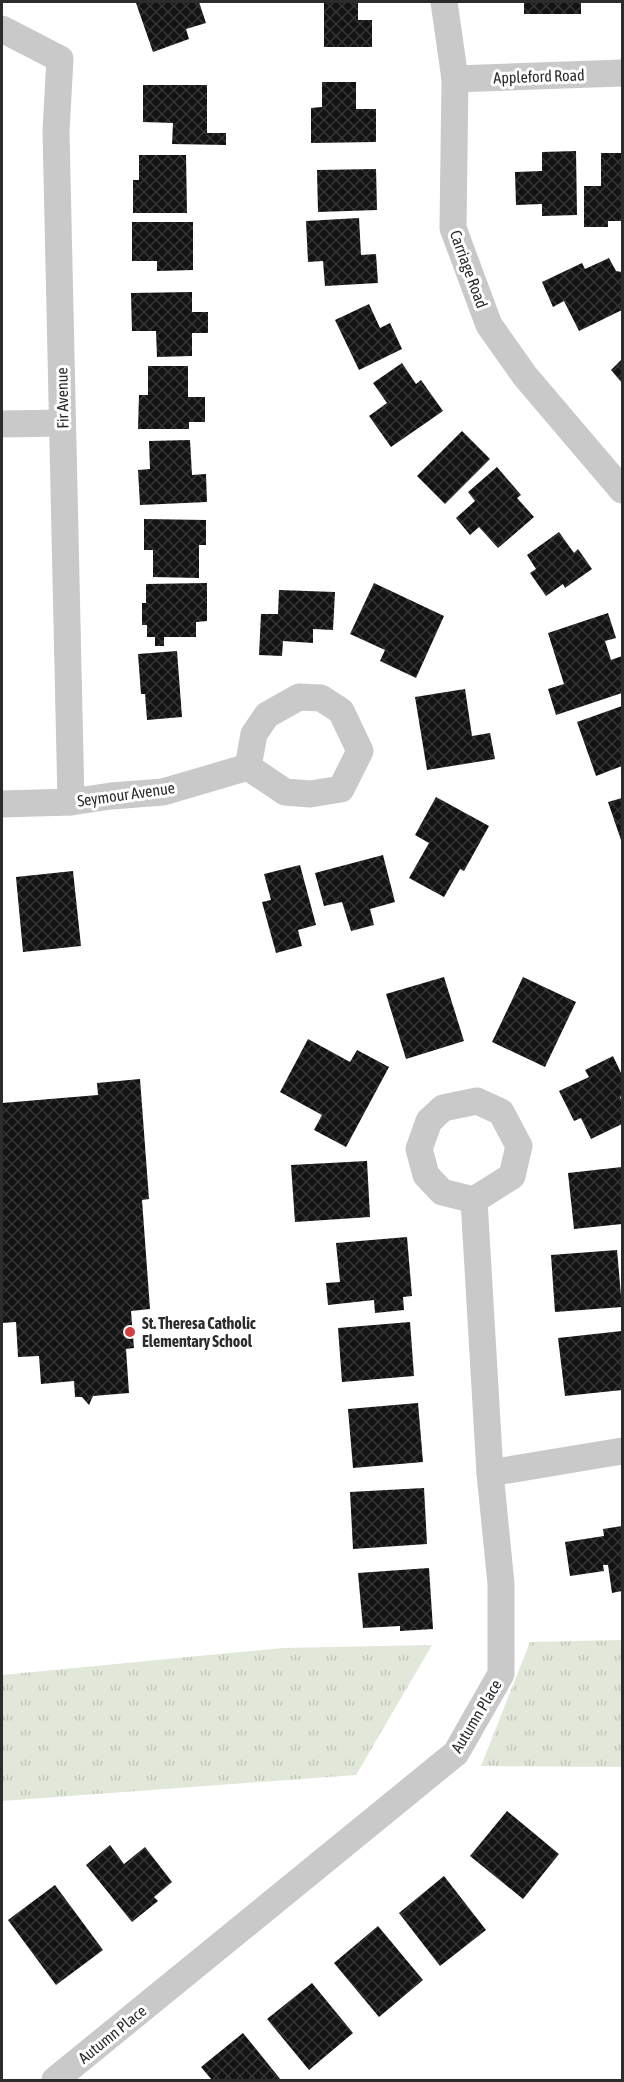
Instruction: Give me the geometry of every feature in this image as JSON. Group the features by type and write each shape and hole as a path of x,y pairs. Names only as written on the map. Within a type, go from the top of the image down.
{"street":[{"name":"Carriage Road","path":"444,2 455,79 453,228 489,325 525,376 622,490"},
{"name":"Fir Avenue","path":"2,29 60,59 56,131 72,802"},
{"name":"Appleford Road","path":"455,79 622,73"},
{"path":"2,424 62,423"},
{"name":"Seymour Avenue","path":"2,804 72,802 163,792 248,767"},
{"name":"Autumn Place","path":"55,2080 456,1753 501,1674 501,1584 490,1473 474,1200"},
{"path":"490,1473 622,1451"}],"green space":[{"path":"622,1640 622,1767 481,1766 530,1642"},
{"path":"432,1645 356,1775 2,1801 2,1675 283,1648"}],"building":[{"path":"199,2 206,23 186,29 189,39 153,52 136,3"},
{"path":"324,2 358,2 358,20 372,20 372,47 324,47"},
{"path":"524,2 581,2 581,14 524,14"},
{"path":"322,82 356,82 356,109 376,109 376,142 311,143 311,108 322,107"},
{"path":"143,85 207,85 207,133 226,133 226,145 172,144 173,123 143,122"},
{"path":"576,151 577,215 542,216 542,204 516,205 515,172 542,171 542,152"},
{"path":"601,153 622,153 622,221 608,221 608,227 584,227 584,186 601,186"},
{"path":"139,155 186,155 187,213 133,213 133,180 139,180"},
{"path":"376,169 377,210 318,212 317,170"},
{"path":"359,218 361,255 376,254 378,283 325,286 323,261 308,262 306,221"},
{"path":"132,222 193,222 193,270 157,271 157,261 132,261"},
{"path":"609,258 616,271 622,272 622,310 579,331 564,301 553,307 542,282 582,263 585,269"},
{"path":"192,292 192,312 208,312 208,333 192,333 192,356 157,357 156,331 132,331 131,293"},
{"path":"369,304 380,328 390,323 402,349 359,370 335,320"},
{"path":"622,359 622,383 611,370"},
{"path":"402,363 416,384 421,380 443,411 391,447 369,416 387,403 373,383"},
{"path":"148,366 188,366 188,397 205,397 205,422 189,422 189,429 138,429 139,395 148,395"},
{"path":"462,431 490,459 445,504 417,476"},
{"path":"190,440 192,475 206,474 207,502 140,505 138,470 150,469 149,441"},
{"path":"497,467 521,495 517,498 534,517 498,548 479,527 470,535 456,518 475,501 468,492"},
{"path":"144,519 206,520 206,545 199,545 199,578 153,577 153,550 144,550"},
{"path":"559,532 574,553 578,549 592,569 565,588 563,584 546,596 530,573 536,569 527,555"},
{"path":"207,583 207,621 196,622 196,637 164,637 164,646 155,646 155,637 147,637 147,625 142,625 142,603 146,603 146,584"},
{"path":"374,583 444,616 416,678 380,661 385,650 350,634"},
{"path":"279,590 335,592 333,630 313,629 313,643 283,641 282,656 259,655 261,614 278,614"},
{"path":"608,613 616,638 605,641 611,660 622,656 622,693 556,715 548,689 564,684 548,633"},
{"path":"177,651 182,717 147,720 145,694 141,694 138,654"},
{"path":"465,689 472,736 490,733 495,759 427,770 415,697"},
{"path":"622,706 622,766 596,776 577,722"},
{"path":"436,797 489,826 464,871 460,869 444,897 409,878 429,843 415,835"},
{"path":"622,798 622,843 608,802"},
{"path":"383,855 395,902 370,909 374,925 351,931 342,902 324,906 315,873"},
{"path":"300,865 316,925 298,930 302,946 276,953 262,902 271,900 264,874"},
{"path":"73,871 81,946 23,952 16,877"},
{"path":"444,977 464,1041 406,1059 386,994"},
{"path":"523,977 576,1002 545,1067 492,1042"},
{"path":"308,1039 350,1062 357,1050 389,1067 346,1147 314,1130 322,1115 280,1092"},
{"path":"613,1056 622,1075 622,1096 620,1097 622,1124 591,1139 581,1118 574,1121 559,1091 589,1077 585,1070"},
{"path":"140,1079 149,1199 142,1200 150,1309 131,1311 134,1348 126,1349 129,1393 93,1396 89,1405 82,1397 75,1397 74,1381 41,1384 39,1356 18,1357 16,1322 2,1323 2,1103 98,1095 97,1083"},
{"path":"367,1161 370,1217 295,1222 291,1165"},
{"path":"622,1167 622,1224 574,1229 568,1173"},
{"path":"407,1237 412,1296 403,1297 404,1310 375,1313 374,1300 328,1305 326,1283 340,1282 336,1243"},
{"path":"617,1250 622,1307 555,1312 551,1255"},
{"path":"410,1322 414,1376 342,1382 338,1328"},
{"path":"622,1331 622,1390 565,1396 558,1338"},
{"path":"418,1403 423,1462 353,1468 348,1409"},
{"path":"424,1488 427,1544 353,1549 350,1492"},
{"path":"622,1526 622,1591 612,1593 608,1565 603,1565 604,1571 570,1576 565,1542 604,1536 603,1529"},
{"path":"429,1568 433,1629 400,1631 400,1626 363,1628 358,1573"},
{"path":"507,1811 559,1854 523,1899 470,1856"},
{"path":"110,1845 124,1864 145,1847 172,1882 154,1897 158,1901 132,1922 86,1865"},
{"path":"444,1876 486,1930 440,1966 399,1913"},
{"path":"55,1885 103,1950 56,1985 8,1920"},
{"path":"378,1926 423,1980 379,2017 334,1963"},
{"path":"312,1983 353,2033 309,2070 267,2019"},
{"path":"243,2033 281,2080 212,2080 201,2067"}],"place":[{"name":"St. Theresa Catholic Elementary School","path":"130,1332"}]}
